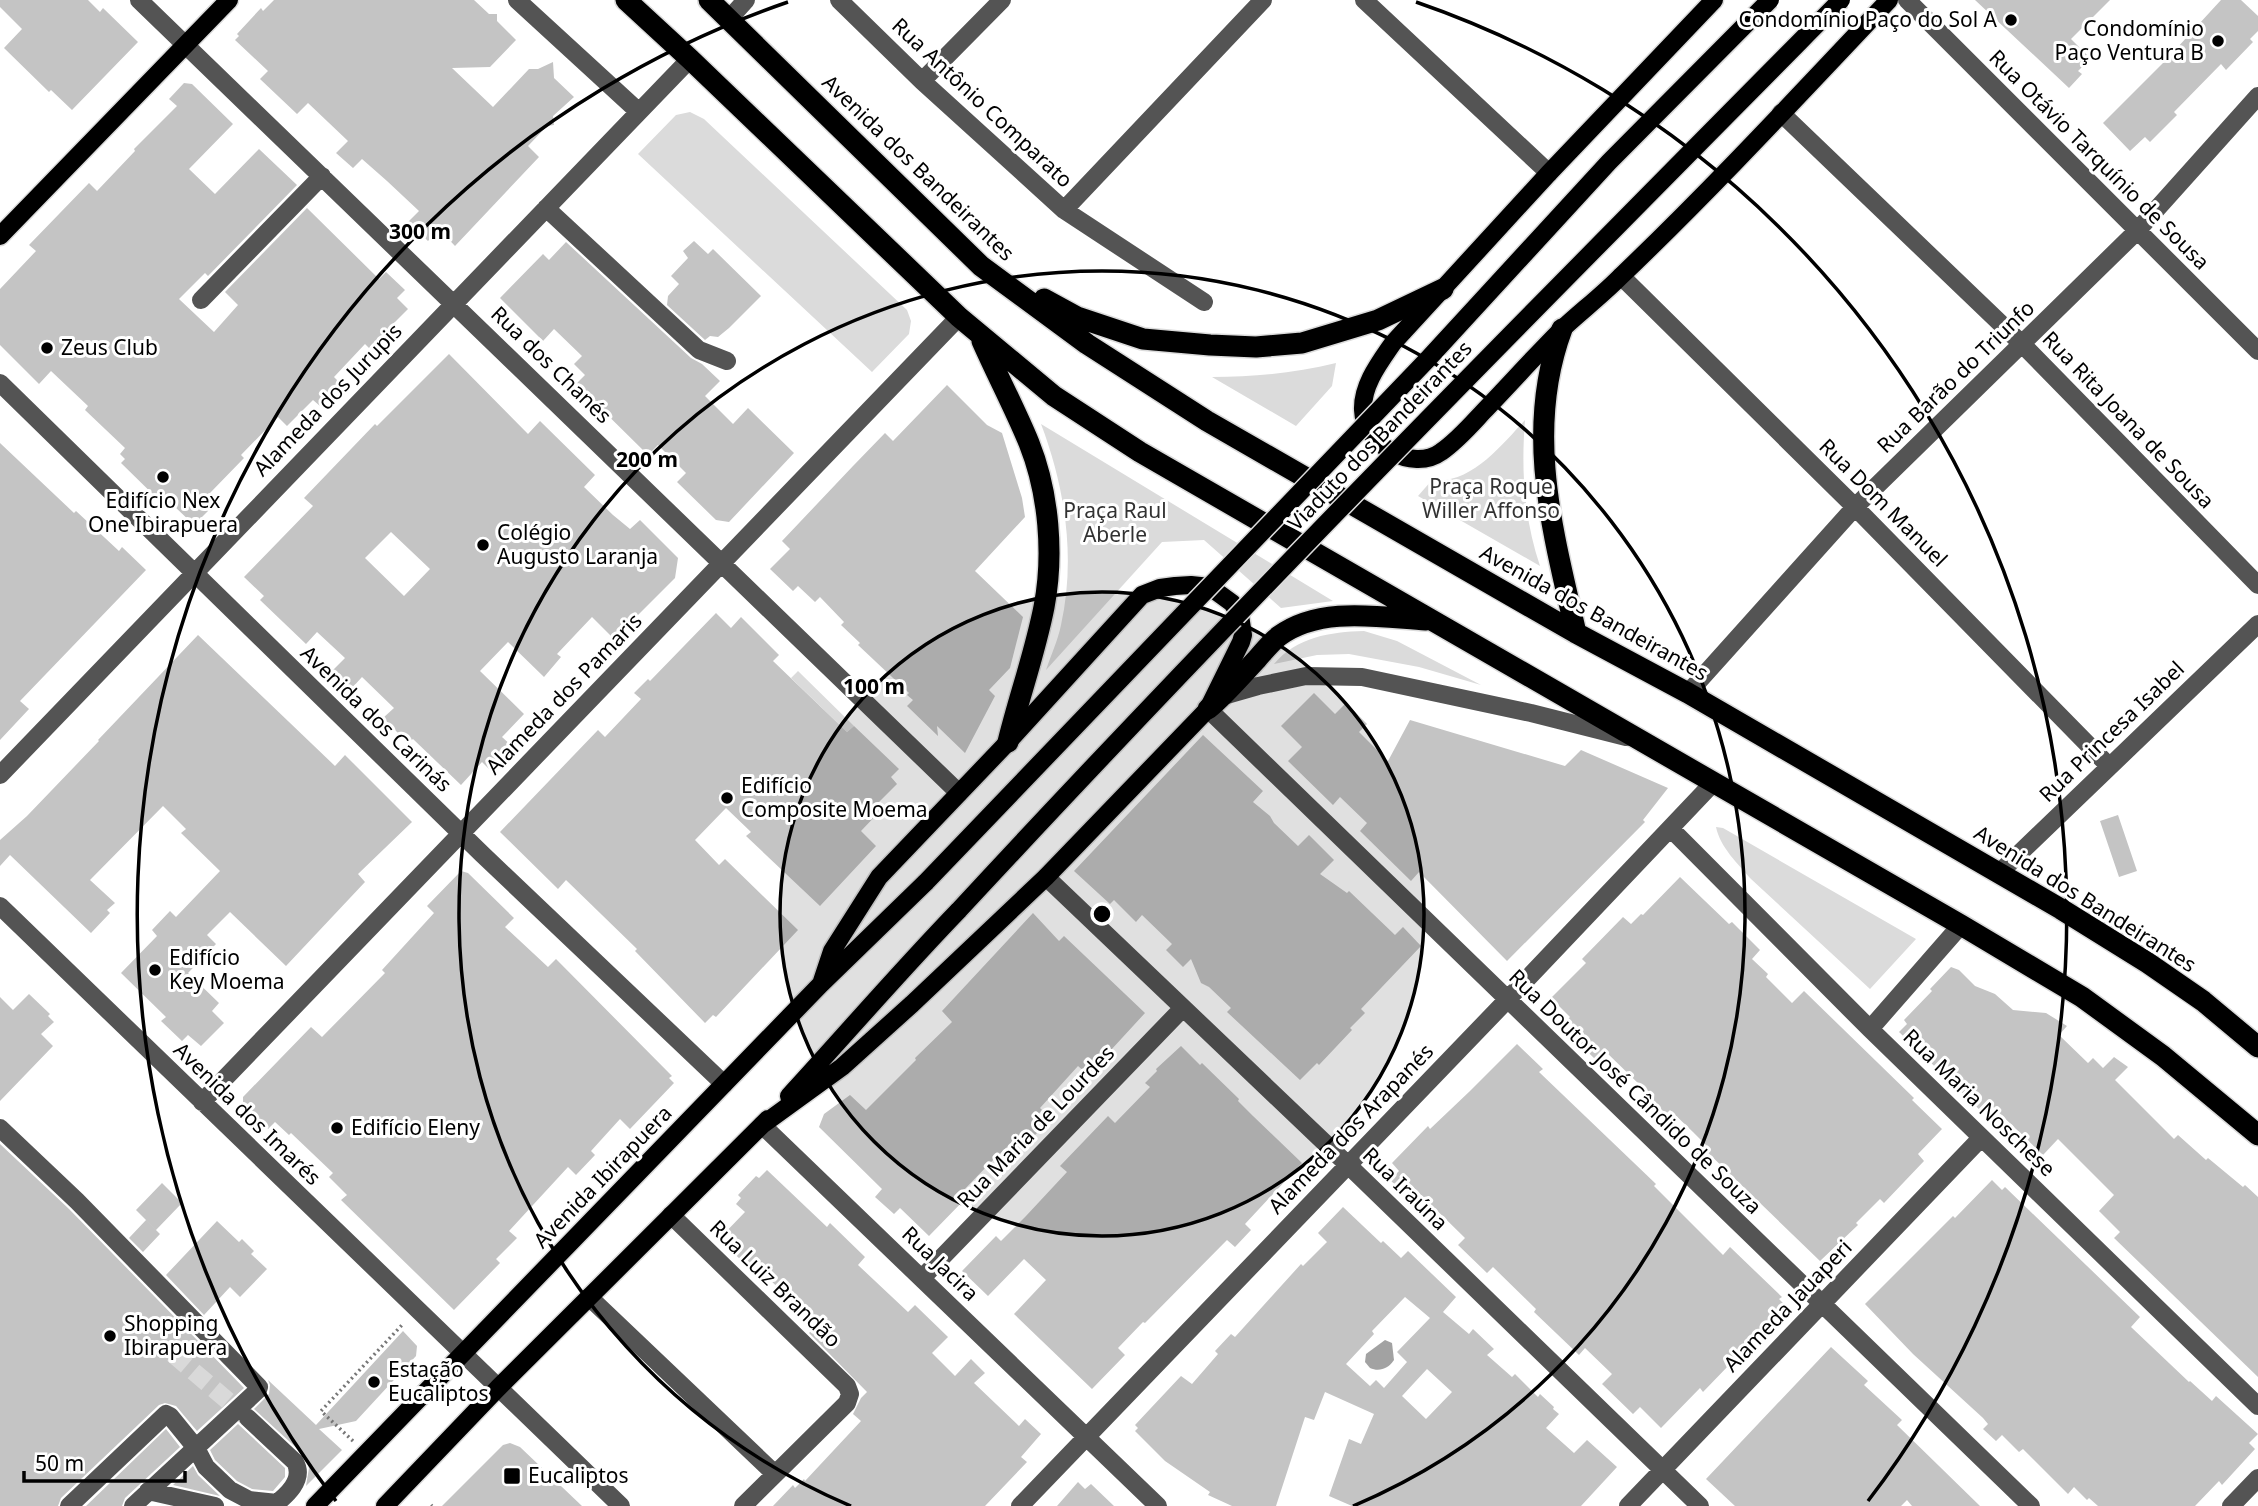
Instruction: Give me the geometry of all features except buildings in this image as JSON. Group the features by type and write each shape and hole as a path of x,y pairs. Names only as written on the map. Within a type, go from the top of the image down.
{"highway":[{"path":"626,0 959,317 1054,396 1140,452 2082,997 2163,1056 2258,1135"},
{"name":"Avenida dos Bandeirantes","path":"709,0 981,266 1087,344 1208,421 1576,633 1688,693 2148,962 2258,1046"},
{"path":"981,266 1077,317 1143,339 1210,345 1256,347 1302,343 1378,320 1443,289"},
{"path":"1562,329 1548,372 1543,444 1553,533 1576,633"},
{"path":"980,335 1029,444 1042,488 1047,520 1048,560 1044,605 1008,742"},
{"path":"1215,703 1278,636 1294,627 1320,618 1346,616 1433,620"}],"main road":[{"path":"0,236 229,0"},
{"path":"1714,0 1549,173 1393,343 1376,368 1365,395 1363,410 1366,427 1375,441 1394,453 1430,458 1465,432 1562,329 1621,276 1889,0"},
{"name":"Viaduto dos Bandeirantes","path":"926,882 1427,360 1609,162 1770,0"},
{"name":"Viaduto dos Bandeirantes","path":"762,1125 894,978 1084,774 1429,416 1841,0"},
{"path":"385,1506 498,1388 762,1125 842,1067 912,1004 1046,877 1215,703 1243,635 1240,615 1232,603 1210,587 1191,584 1160,588 1142,595 1008,742 879,877 832,951 821,984"},
{"name":"Avenida Ibirapuera","path":"315,1506 821,984 926,882"}],"street":[{"name":"Rua dos Chanés","path":"139,0 959,793"},
{"path":"517,0 639,112"},
{"path":"729,19 746,0"},
{"name":"Rua Antônio Comparato","path":"839,0 922,81 1064,210 1204,302"},
{"path":"922,81 1002,0"},
{"path":"1064,210 1263,0"},
{"path":"1364,0 1549,173"},
{"name":"Rua Otávio Tarquínio de Sousa","path":"1907,0 2258,351"},
{"name":"Alameda dos Jurupis","path":"0,775 690,59"},
{"name":"Rua Barão do Triunfo","path":"1688,693 1855,507 2137,230 2258,96"},
{"name":"Rua Rita Joana de Sousa","path":"1782,113 2022,344 2258,585"},
{"path":"201,300 322,176"},
{"path":"546,208 699,350 727,361"},
{"name":"Rua Dom Manuel","path":"1621,276 1855,507 2109,766"},
{"name":"Alameda dos Pamaris","path":"202,1102 959,317"},
{"name":"Avenida dos Carinás","path":"0,383 460,833 724,1084"},
{"name":"Rua Princesa Isabel","path":"1999,873 2258,624"},
{"path":"1215,703 1258,686 1306,676 1362,677 1531,713 1642,741"},
{"name":"Rua Doutor José Cândido de Souza","path":"1215,703 1507,1000 2031,1506"},
{"name":"Alameda dos Arapanés","path":"1020,1506 1714,782"},
{"name":"Rua Maria Noschese","path":"1671,829 1870,1029 2258,1406"},
{"name":"Rua Iraúna","path":"1046,877 1700,1506"},
{"name":"Avenida dos Imarés","path":"0,906 621,1506"},
{"path":"1870,1029 1961,925"},
{"name":"Rua Maria de Lourdes","path":"922,1278 1182,1009"},
{"name":"Rua Jacira","path":"762,1125 1158,1506"},
{"path":"0,1128 77,1201 258,1384 258,1390 133,1506"},
{"name":"Alameda Jauaperi","path":"1628,1506 1981,1138"},
{"name":"Rua Luiz Brandão","path":"671,1215 848,1386 850,1394 847,1403 775,1474"},
{"path":"589,1297 775,1474 743,1506"},
{"path":"69,1506 163,1415 170,1416 196,1448 206,1466 230,1490 249,1500 275,1505 298,1479 299,1469 295,1462 248,1419"},
{"path":"2231,1506 2258,1478"},
{"path":"148,1491 215,1506"}],"path":[{"path":"353,1441 321,1410 390,1341 402,1325"}],"green space":[{"path":"690,112 704,119 907,310 911,321 909,334 872,372 638,154 676,115"},
{"path":"1336,363 1332,386 1296,426 1212,377 1274,374"},
{"name":"Praça Roque Willer Affonso","path":"1525,420 1525,494 1530,530 1540,566 1418,496 1432,480 1459,476 1484,462"},
{"name":"Praça Raul Aberle","path":"1041,424 1333,601 1281,608 1204,540 1162,542 1046,670 1061,625 1068,574 1068,549 1062,498"},
{"path":"1364,631 1397,641 1481,685 1419,667 1349,654 1317,655 1274,664 1304,642 1327,635"},
{"path":"798,671 854,726 847,732 791,678"},
{"path":"1716,827 1723,828 1916,939 1870,989 1751,879 1725,848"}],"shaded area":[{"path":"1385,1340 1392,1343 1394,1360 1383,1369 1370,1368 1365,1362 1366,1354"}],"tunnel":[{"path":"173,1354 248,1418"}],"place":[{"name":"Condomínio Paço do Sol A","path":"2011,20"},
{"name":"Condomínio Paço Ventura B","path":"2218,41"},
{"name":"Zeus Club","path":"47,348"},
{"name":"Edifício Nex One Ibirapuera","path":"163,477"},
{"name":"Colégio Augusto Laranja","path":"483,545"},
{"name":"Edifício Composite Moema","path":"727,798"},
{"name":"Edifício Key Moema","path":"155,970"},
{"name":"Edifício Eleny","path":"337,1128"},
{"name":"Shopping Ibirapuera","path":"110,1336"},
{"name":"Estação Eucaliptos","path":"374,1382"},
{"name":"Eucaliptos","path":"512,1476"}]}
